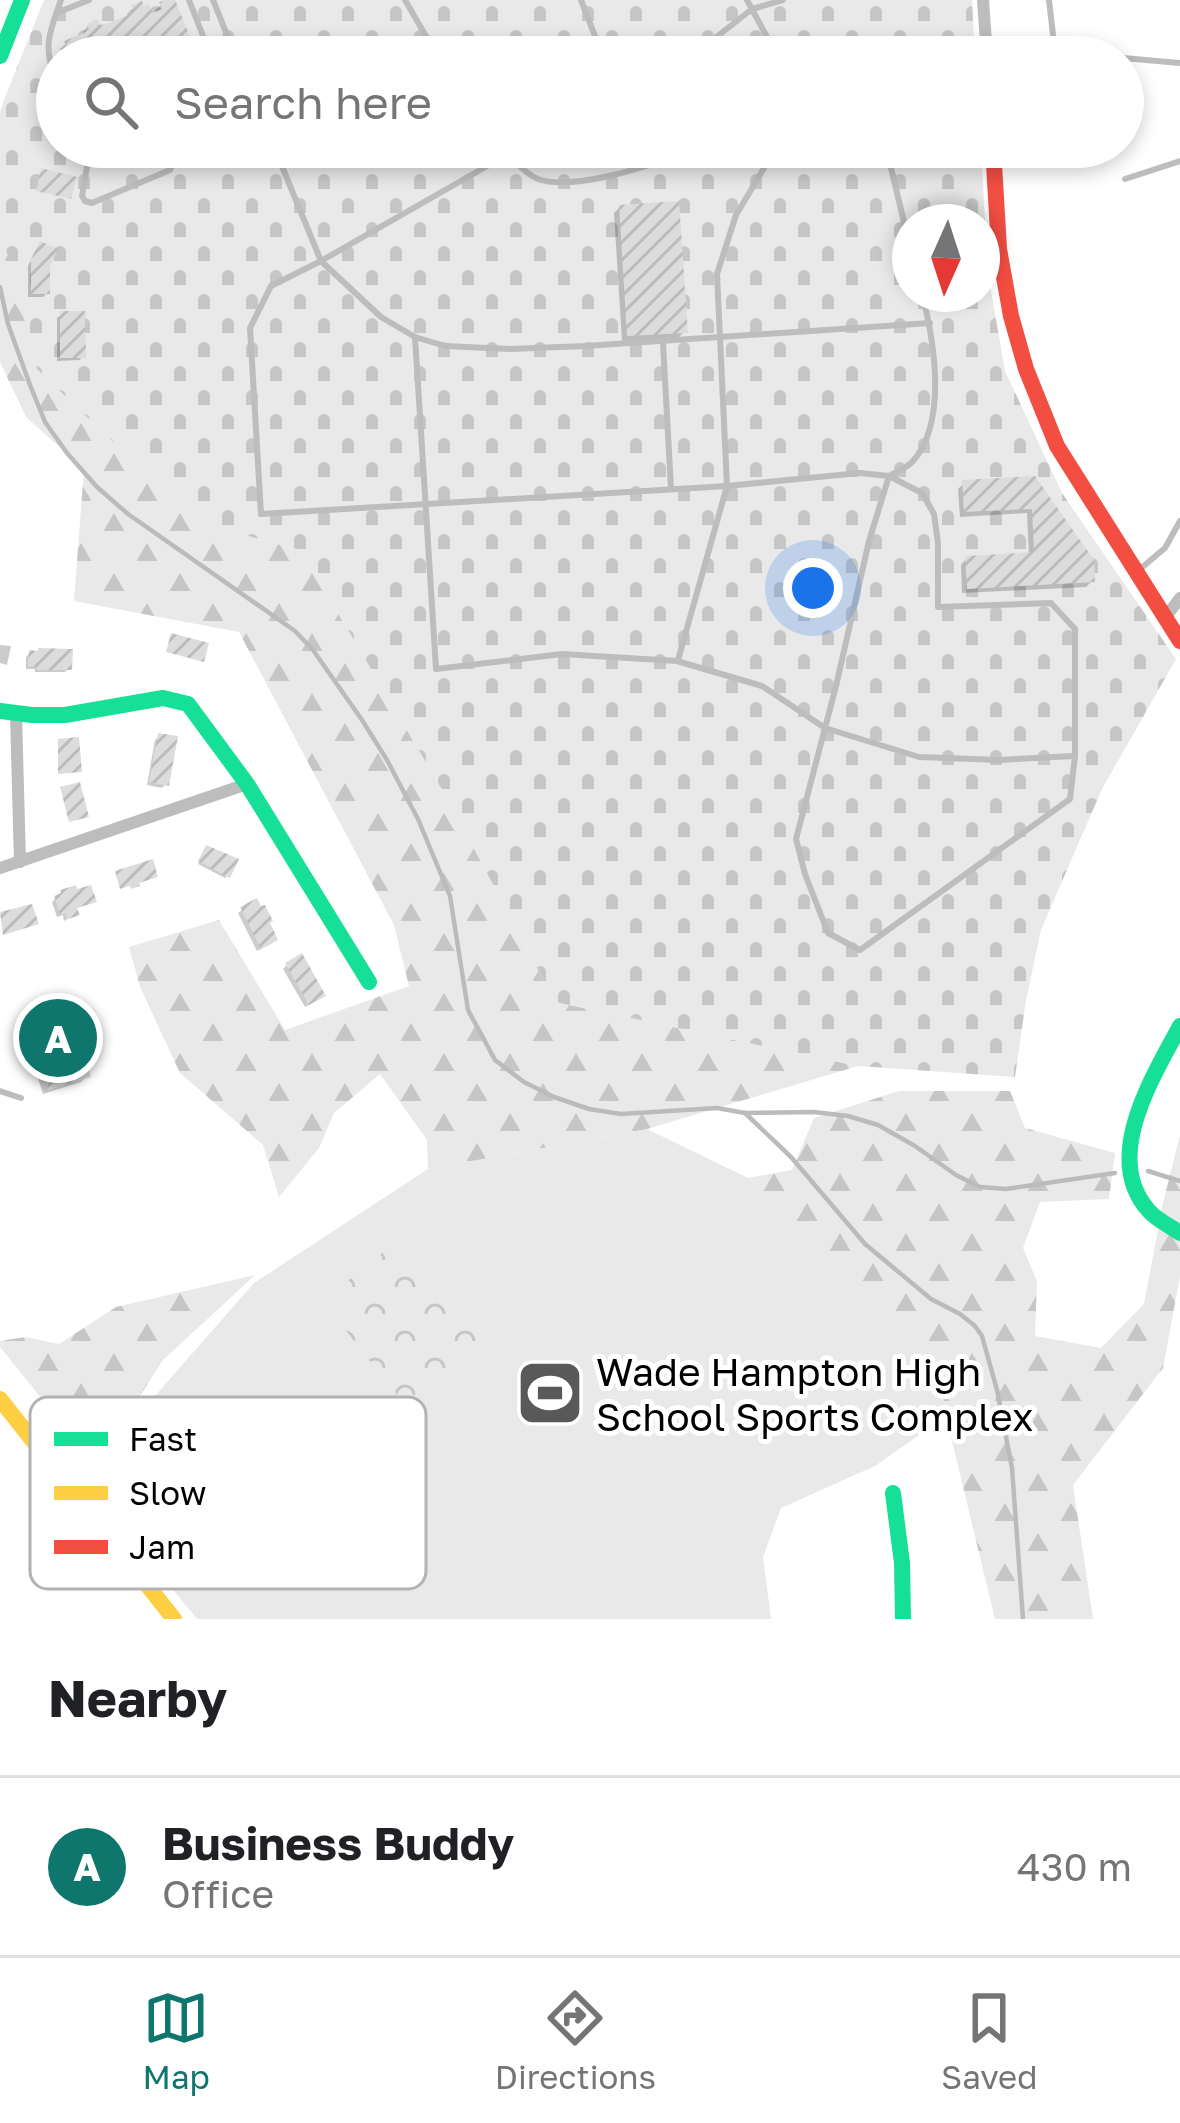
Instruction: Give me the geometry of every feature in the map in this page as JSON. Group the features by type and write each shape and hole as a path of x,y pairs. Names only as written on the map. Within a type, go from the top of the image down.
{"street":[{"path":"0,56 22,0"},
{"path":"983,0 986,36"},
{"path":"994,168 999,248 1026,368 1058,446 1180,641"},
{"path":"1165,618 1180,598"},
{"path":"20,862 8,713 80,714 152,697 175,698 194,710 247,784 369,982"},
{"path":"0,868 247,784"},
{"path":"1180,1027 1141,1106 1128,1155 1130,1177 1144,1208 1180,1233"},
{"path":"0,1399 30,1437"},
{"path":"893,1492 903,1619"},
{"path":"150,1589 174,1619"}],"lane":[{"path":"48,36 61,0"},
{"path":"56,14 89,0"},
{"path":"189,0 203,36"},
{"path":"213,0 228,36"},
{"path":"404,0 425,36"},
{"path":"581,0 595,36"},
{"path":"747,0 765,36"},
{"path":"718,36 752,9 783,0"},
{"path":"1049,0 1053,36"},
{"path":"1144,60 1180,63"},
{"path":"1125,179 1180,161"},
{"path":"87,168 82,196 92,202 171,168"},
{"path":"283,168 321,261 381,317 416,338 445,346 510,349 930,323"},
{"path":"477,168 272,286 250,328 261,514 727,486 860,473 889,476 922,493 934,514 938,607 1051,603 1075,628 1075,757 1070,799 860,950 829,933 796,839 889,476 911,463 928,436 935,366 927,312"},
{"path":"525,168 536,178 560,182 638,168"},
{"path":"677,661 727,486 717,274 744,200 766,168"},
{"path":"891,168 900,204"},
{"path":"416,338 436,669 562,654 677,661 762,686 825,728 919,757 1075,757"},
{"path":"663,341 671,489"},
{"path":"1136,573 1166,548 1180,521"},
{"path":"0,1091 22,1098"}],"green space":[{"path":"44,0 972,0 974,36 36,36 36,168 982,168 984,204 892,204 892,312 995,312 1005,371 1062,493 1176,659 1102,789 1041,930 1015,1077 858,1066 555,1002 451,805 301,550 198,523 37,369 0,226 4,100"},
{"path":"4,100 22,101 36,135 36,168 50,168 198,523 301,550 451,805 555,1002 858,1066 647,1129 428,1169 427,1140 380,1074 334,1113 319,1148 279,1197 263,1145 180,1073 140,987 129,947 219,920 285,1030 409,986 394,925 239,632 74,601 84,469 26,417 0,362 0,112"},
{"path":"899,1091 1010,1091 1025,1128 1115,1153 1109,1199 1040,1202 1023,1248 1037,1281 1035,1336 1101,1348 1144,1304 1180,1135 1180,1276 1163,1368 1073,1485 1093,1619 995,1619 939,1370 748,1178 792,1170 814,1118"},
{"name":"Wade Hampton High School Sports Complex","path":"647,1129 748,1178 939,1370 946,1416 875,1466 781,1508 763,1557 771,1619 197,1619 172,1589 426,1589 426,1397 154,1397 254,1283 428,1169"},
{"path":"399,1240 491,1355 426,1406 426,1397 399,1397 322,1301"},
{"path":"255,1275 163,1360 139,1397 40,1397 0,1347 0,1341 25,1337 59,1344 116,1307"}],"building":[{"path":"175,0 190,36 76,36 97,19 100,25 106,24 128,15 133,11 131,5 142,1 153,13 162,9 159,2"},
{"path":"41,168 77,177 71,199 36,191"},
{"path":"679,201 688,333 627,336 619,205"},
{"path":"40,241 58,249 50,266 50,294 31,294 31,259"},
{"path":"60,311 85,311 86,358 60,358"},
{"path":"1035,476 1094,560 1095,582 967,589 965,556 1034,552 1032,509 964,512 962,480"},
{"path":"171,633 209,643 204,662 166,652"},
{"path":"73,649 72,670 28,666 29,650"},
{"path":"158,733 178,736 169,786 149,782"},
{"path":"79,737 82,772 58,774 58,739"},
{"path":"80,782 89,817 69,822 60,787"},
{"path":"206,845 239,859 230,878 198,861"},
{"path":"153,859 158,877 120,889 115,871"},
{"path":"76,885 77,889 91,885 97,902 77,908 80,915 68,919 66,913 60,915 54,896"},
{"path":"257,898 273,921 278,940 261,949 240,907"},
{"path":"32,904 39,924 3,935 0,912"},
{"path":"302,953 326,996 309,1005 285,963"},
{"path":"66,1000 91,1077 49,1090 24,1013"}],"waterway":[{"path":"0,287 30,385 45,422 67,453 128,514 295,631 362,720 418,819 450,896 468,1010 495,1060 524,1082 589,1109 621,1114 717,1108 848,1116 878,1125 980,1187 1006,1189 1115,1173"},
{"path":"745,1113 791,1157 865,1244 931,1299 960,1314 982,1336 1012,1468 1023,1619"},
{"path":"1148,1171 1180,1181"}],"traffic: fast":[{"path":"0,56 22,0"},
{"path":"0,711 65,715 163,698 188,704 247,784 369,982"},
{"path":"1180,1026 1136,1118 1130,1167 1135,1190 1149,1211 1180,1233"},
{"path":"893,1493 903,1619"}],"traffic: slow":[{"path":"0,1399 30,1437"},
{"path":"150,1589 174,1619"}],"traffic: jam":[{"path":"994,168 999,249 1026,369 1057,446 1180,641"}],"place":[{"name":"Business Buddy","path":"58,1038"},
{"name":"Wade Hampton High School Sports Complex","path":"550,1393"}]}
